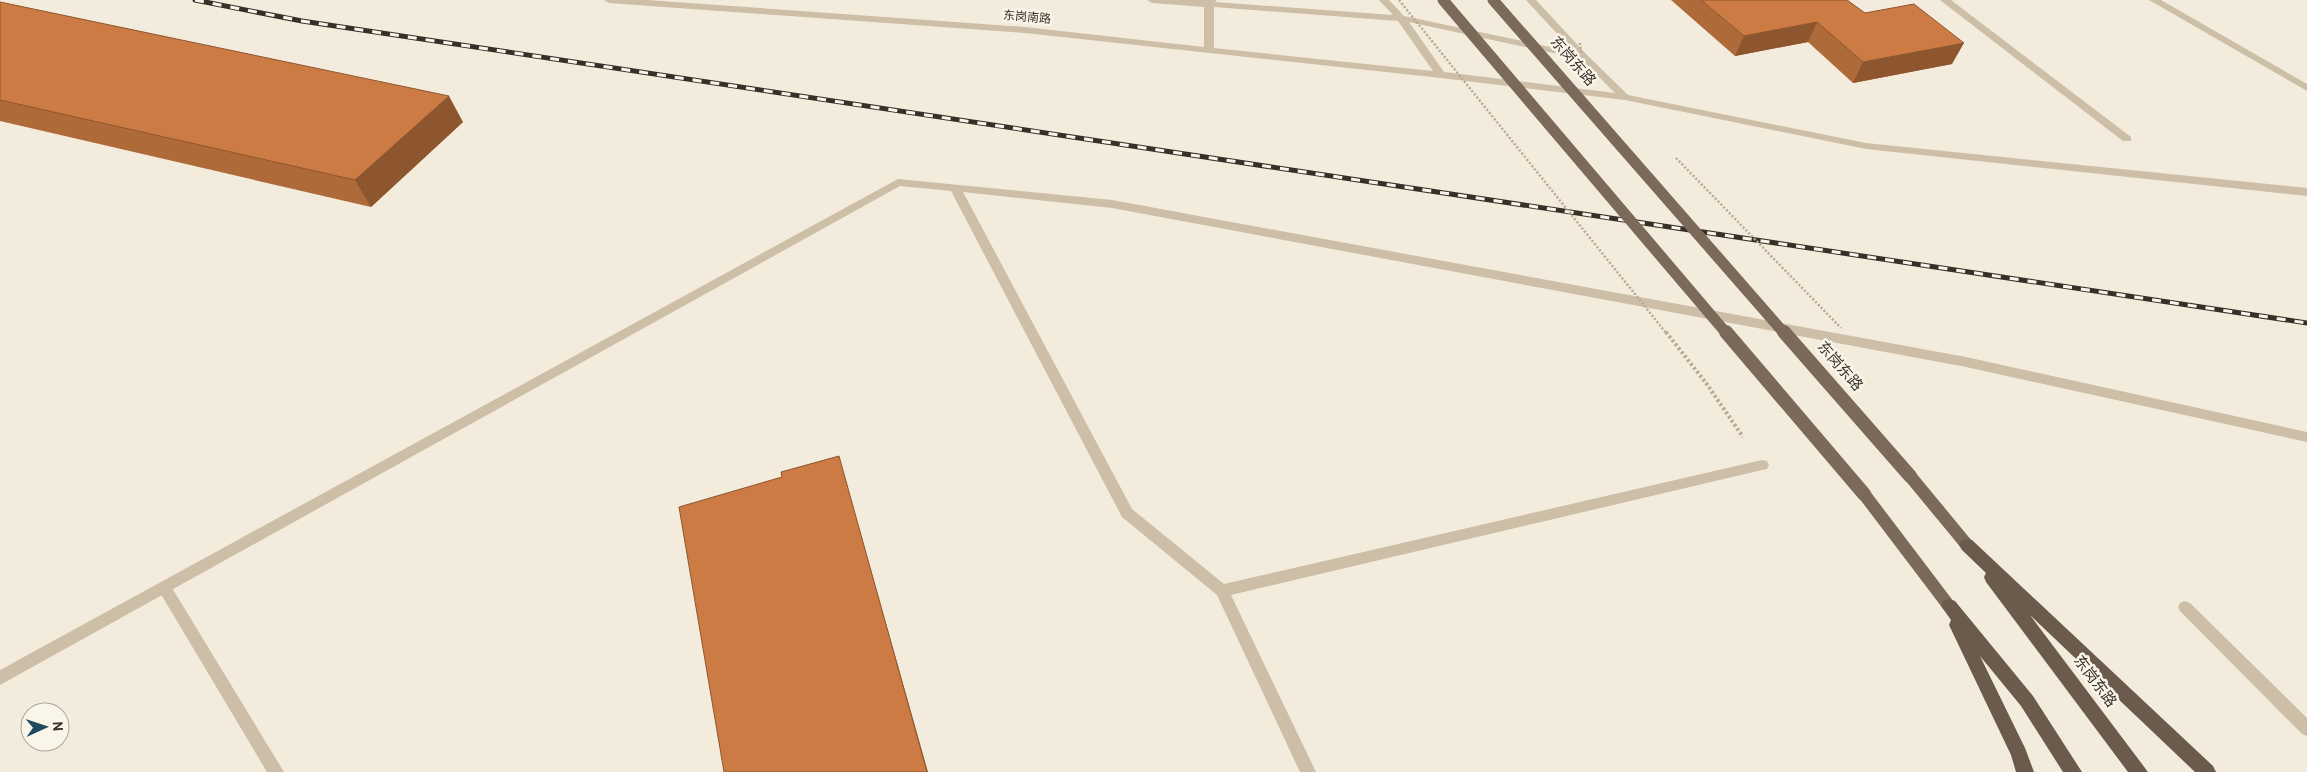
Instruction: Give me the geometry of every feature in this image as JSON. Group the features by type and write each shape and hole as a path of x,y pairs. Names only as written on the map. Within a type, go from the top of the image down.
{"highway":[{"name":"东岗东路","path":"1967,544 2141,772"},
{"path":"1967,544 2207,772"},
{"path":"1949,606 2019,754 2025,772"},
{"path":"1949,606 2027,701 2073,772"}],"main road":[{"path":"1444,0 1864,494 1949,606"},
{"name":"东岗东路","path":"1493,0 1910,476 1967,544"}],"street":[{"name":"东岗南路","path":"609,0 1025,30 1441,75 1625,97 1866,146 2307,192"},
{"path":"1152,0 1210,2 1401,18 1582,59"},
{"path":"1384,0 1401,18 1441,75"},
{"path":"1532,0 1582,59 1625,97"},
{"path":"1944,0 2127,139"},
{"path":"2154,0 2307,88"},
{"path":"1210,2 1210,50"},
{"path":"0,678 898,182 1112,204 1966,362 2307,437"},
{"path":"955,188 1127,513 1222,591 1308,772"},
{"path":"1222,591 1762,465"},
{"path":"164,587 276,772"},
{"path":"2185,607 2307,729"}],"path":[{"path":"1399,0 1706,383 1762,465"},
{"path":"1580,43 1582,59"},
{"path":"1670,152 1841,328"}],"building":[{"path":"1701,0 1847,0 1865,13 1914,4 1964,43 1863,62 1817,22 1744,36"},
{"path":"0,2 449,96 355,180 0,100"},
{"path":"839,456 927,772 724,772 679,507 782,477 781,472"}],"railway":[{"path":"195,0 302,21 2307,323"}]}
